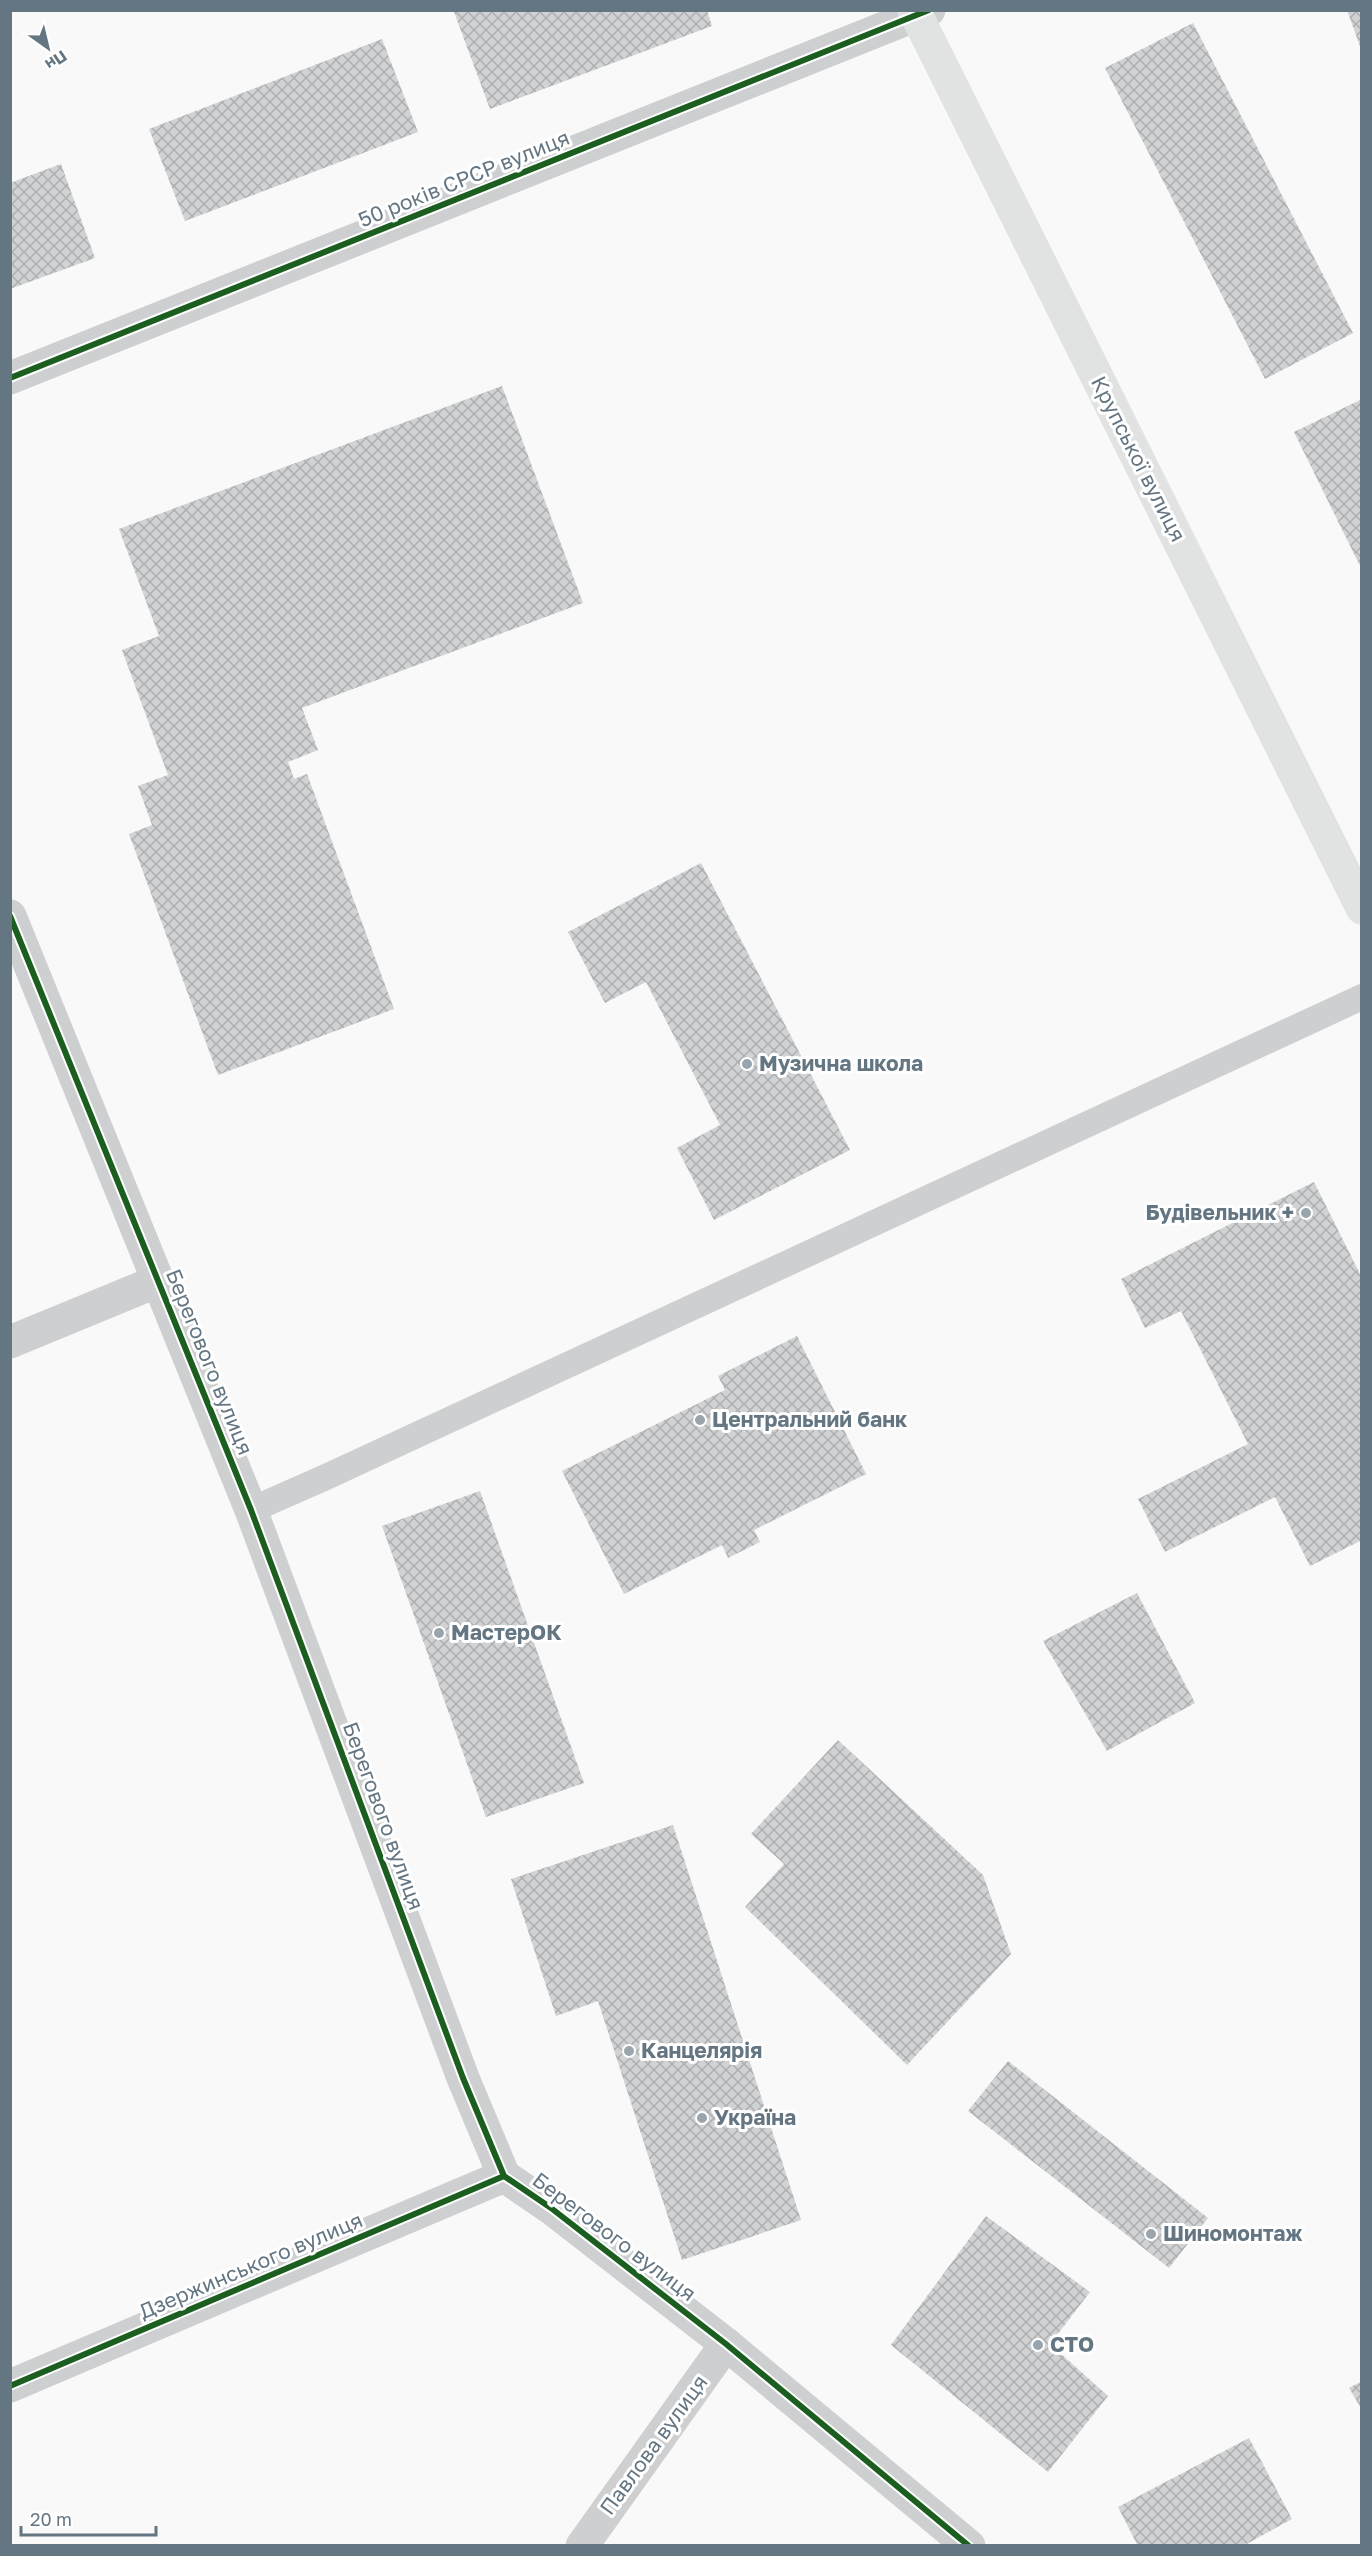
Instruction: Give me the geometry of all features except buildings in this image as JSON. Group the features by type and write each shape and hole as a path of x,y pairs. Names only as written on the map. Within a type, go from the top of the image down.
{"main road":[{"name":"Крупської вулиця","path":"920,12 1362,908"}],"street":[{"name":"50 років СРСР вулиця","path":"10,378 920,12"},
{"name":"Берегового вулиця","path":"10,916 251,1510 463,2078 504,2175 551,2208 726,2344 969,2546"},
{"path":"10,1342 158,1281"},
{"name":"Дзержинського вулиця","path":"10,2386 504,2175"},
{"name":"Павлова вулиця","path":"582,2546 726,2344"}],"lane":[{"path":"251,1510 1362,997"}],"cycle path":[{"path":"10,378 929,10"},
{"path":"10,916 251,1510 463,2078 504,2176 551,2208 726,2344 969,2546"},
{"path":"10,2386 504,2176"}],"place":[{"name":"Музична школа","path":"747,1064"},
{"name":"Будівельник +","path":"1306,1213"},
{"name":"Центральний банк","path":"700,1420"},
{"name":"МастерОК","path":"439,1633"},
{"name":"Канцелярія","path":"629,2051"},
{"name":"Україна","path":"702,2118"},
{"name":"Шиномонтаж","path":"1151,2234"},
{"name":"СТО","path":"1038,2345"}]}
